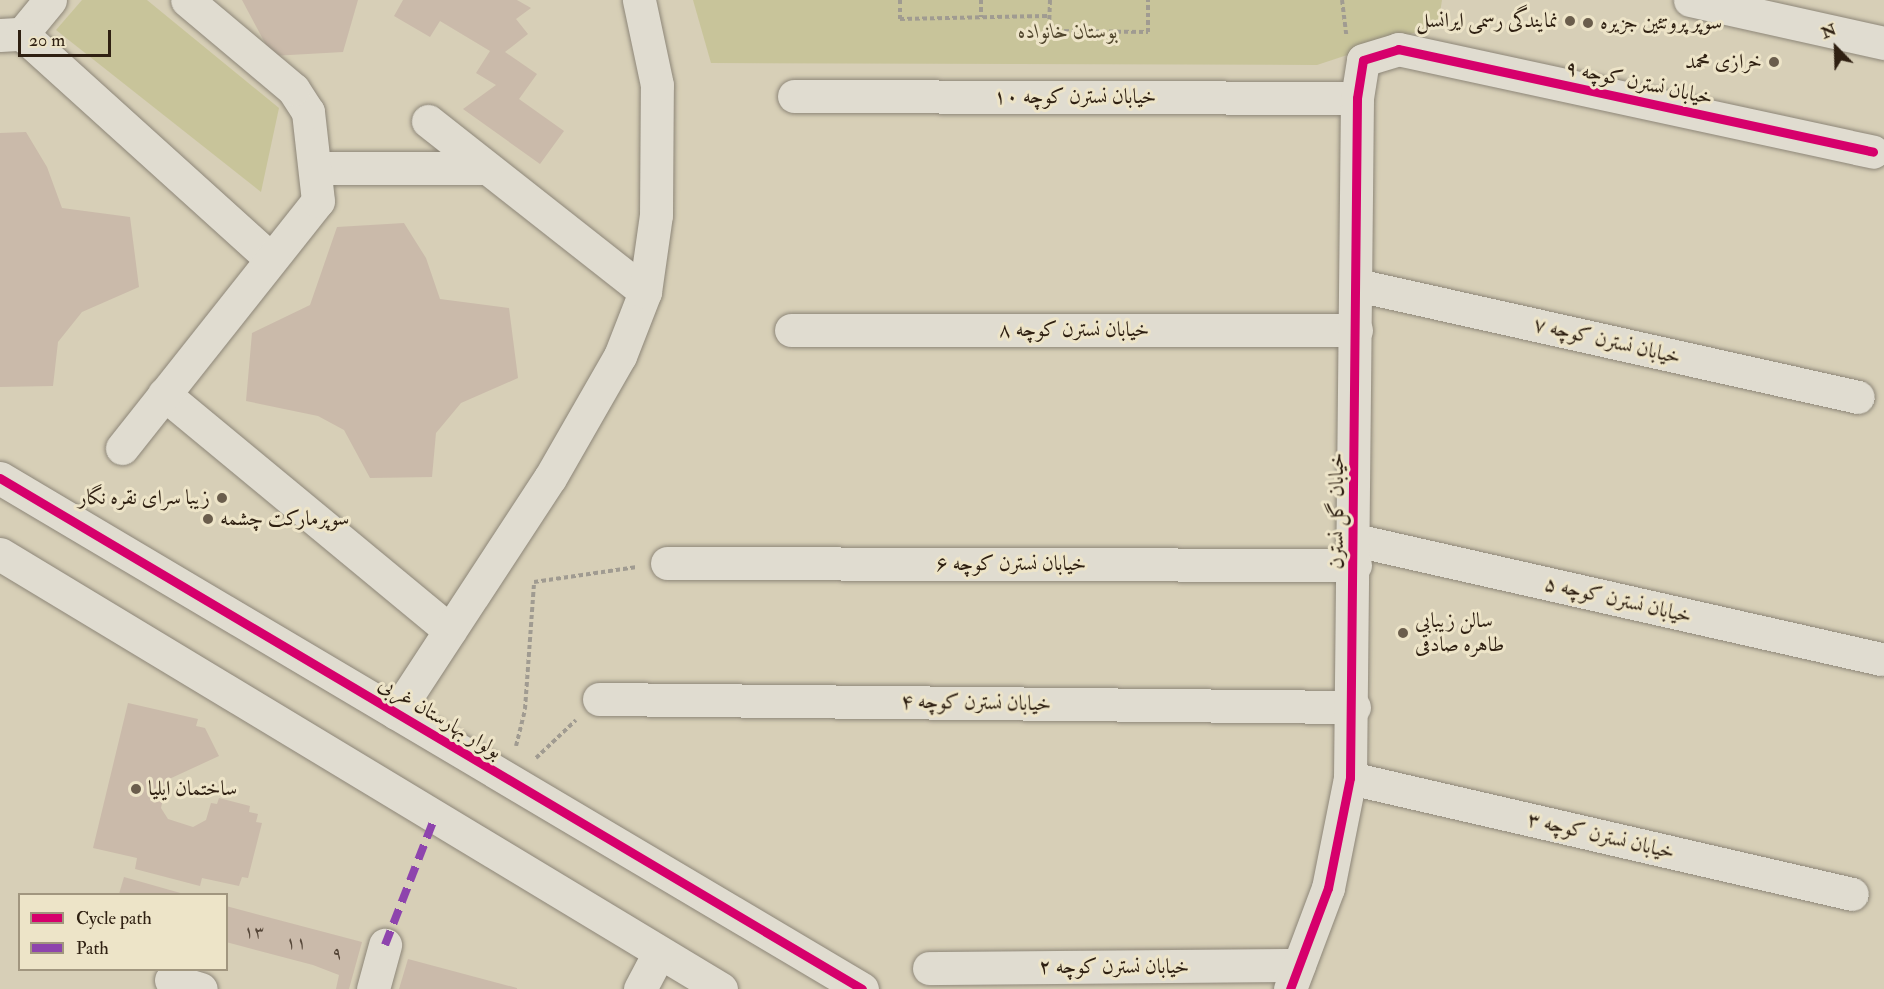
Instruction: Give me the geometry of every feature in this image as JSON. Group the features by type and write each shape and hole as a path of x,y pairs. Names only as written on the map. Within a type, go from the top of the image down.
{"street":[{"path":"50,0 11,35 270,258"},
{"path":"122,448 270,258 318,201 318,168 308,112 293,89 187,0"},
{"path":"396,713 550,478 620,356 645,292 656,215 657,85 639,0"},
{"path":"1690,0 1884,43"},
{"name":"خیابان گل نسترن","path":"1294,977 1328,888 1350,778 1354,707 1357,98 1363,60 1398,49"},
{"name":"خیابان نسترن کوچه ۹","path":"1398,49 1873,152"},
{"name":"خیابان نسترن کوچه ۱۰","path":"794,96 1357,98"},
{"path":"428,121 645,292"},
{"path":"318,168 485,168"},
{"name":"خیابان نسترن کوچه ۷","path":"1357,285 1858,397"},
{"name":"خیابان نسترن کوچه ۸","path":"792,330 1356,330"},
{"path":"164,394 450,631"},
{"name":"بولوار بهارستان غربی","path":"0,478 862,989"},
{"name":"خیابان نسترن کوچه ۶","path":"667,562 1355,553"},
{"name":"خیابان نسترن کوچه ۵","path":"1355,553 1881,660"},
{"path":"0,554 721,989"},
{"name":"خیابان نسترن کوچه ۴","path":"598,699 1354,707"},
{"name":"خیابان نسترن کوچه ۳","path":"1350,778 1852,894"},
{"path":"373,989 385,945"},
{"path":"640,989 659,952"},
{"name":"خیابان نسترن کوچه ۲","path":"929,968 1294,977"},
{"path":"171,980 201,989"}],"path":[{"path":"900,0 900,19 1049,16"},
{"path":"981,0 981,17"},
{"path":"1050,0 1049,31 1148,32 1148,0"},
{"path":"515,747 525,709 534,582 667,562"},
{"path":"535,759 598,699"}],"green space":[{"path":"82,0 147,0 279,108 261,192 56,30"},
{"name":"بوستان خانواده","path":"693,0 1442,0 1438,25 1317,65 711,63"}],"building":[{"path":"242,0 358,0 343,52 272,56"},
{"path":"403,0 517,0 531,8 516,19 528,34 505,52 537,74 519,99 564,131 540,164 463,109 496,85 476,73 490,51 440,21 430,37 394,16"},
{"path":"26,132 47,167 62,208 130,217 139,287 82,312 58,342 53,386 0,387 0,133"},
{"path":"404,223 426,258 440,299 509,308 518,378 461,403 436,433 432,477 370,478 344,430 318,416 246,401 252,333 310,305 337,227"},
{"name":"ساختمان ایلیا","path":"128,703 198,719 196,726 205,728 219,756 167,780 161,808 168,819 193,827 206,820 211,803 217,804 219,798 250,806 249,812 258,814 256,822 262,823 248,878 242,877 239,886 202,878 200,886 135,869 137,858 93,848"},
{"path":"124,877 180,893 119,893"},
{"path":"228,907 362,942 349,989 336,989 339,975 313,965 228,943"},
{"path":"408,959 517,988 517,989 399,989"}],"marked path":[{"path":"385,945 435,817"}],"cycle path":[{"path":"1290,989 1328,888 1350,778 1357,98 1363,60 1398,49 1873,152"},
{"path":"0,478 862,989"}],"place":[{"name":"نمایندگی رسمی ایرانسل","path":"1570,21"},
{"name":"سوپر پروتئین جزیره","path":"1588,23"},
{"name":"خرازی محمد","path":"1774,62"},
{"name":"زیبا سرای نقره نگار","path":"222,498"},
{"name":"سوپرمارکت چشمه","path":"208,519"},
{"name":"سالن زیبایی طاهره صادقی","path":"1403,633"},
{"name":"ساختمان ایلیا","path":"136,789"}]}
